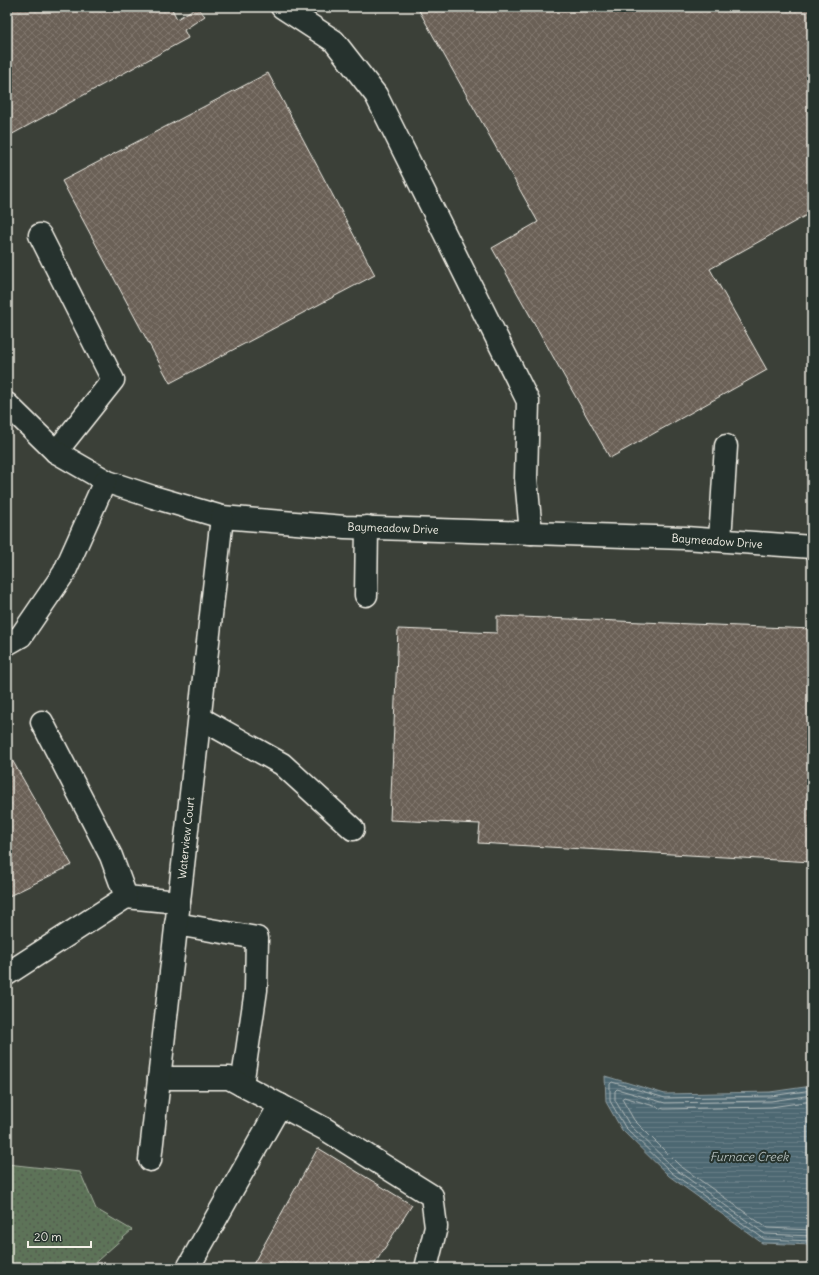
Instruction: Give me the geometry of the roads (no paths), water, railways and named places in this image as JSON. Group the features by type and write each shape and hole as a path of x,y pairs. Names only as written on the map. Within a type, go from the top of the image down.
{"street":[{"path":"282,7 334,41 376,96 528,401 526,478 531,533"},
{"path":"40,235 113,380 56,452"},
{"name":"Baymeadow Drive","path":"7,404 56,452 106,481 153,497 222,517 367,527 720,540 812,547"},
{"path":"720,540 726,446"},
{"path":"7,644 22,636 64,573 106,481"},
{"name":"Waterview Court","path":"150,1160 222,517"},
{"path":"366,595 367,527"},
{"path":"200,718 282,764 353,829"},
{"path":"42,722 112,856 126,897"},
{"path":"7,974 126,897 179,902"},
{"path":"176,924 257,938 256,990 242,1085"},
{"path":"159,1078 228,1078 325,1129 432,1196 436,1227 426,1268"},
{"path":"188,1268 280,1105"}],"water":[{"name":"Furnace Creek","path":"605,1076 665,1094 770,1092 812,1086 812,1245 762,1243 669,1176 622,1130 606,1102"}]}
